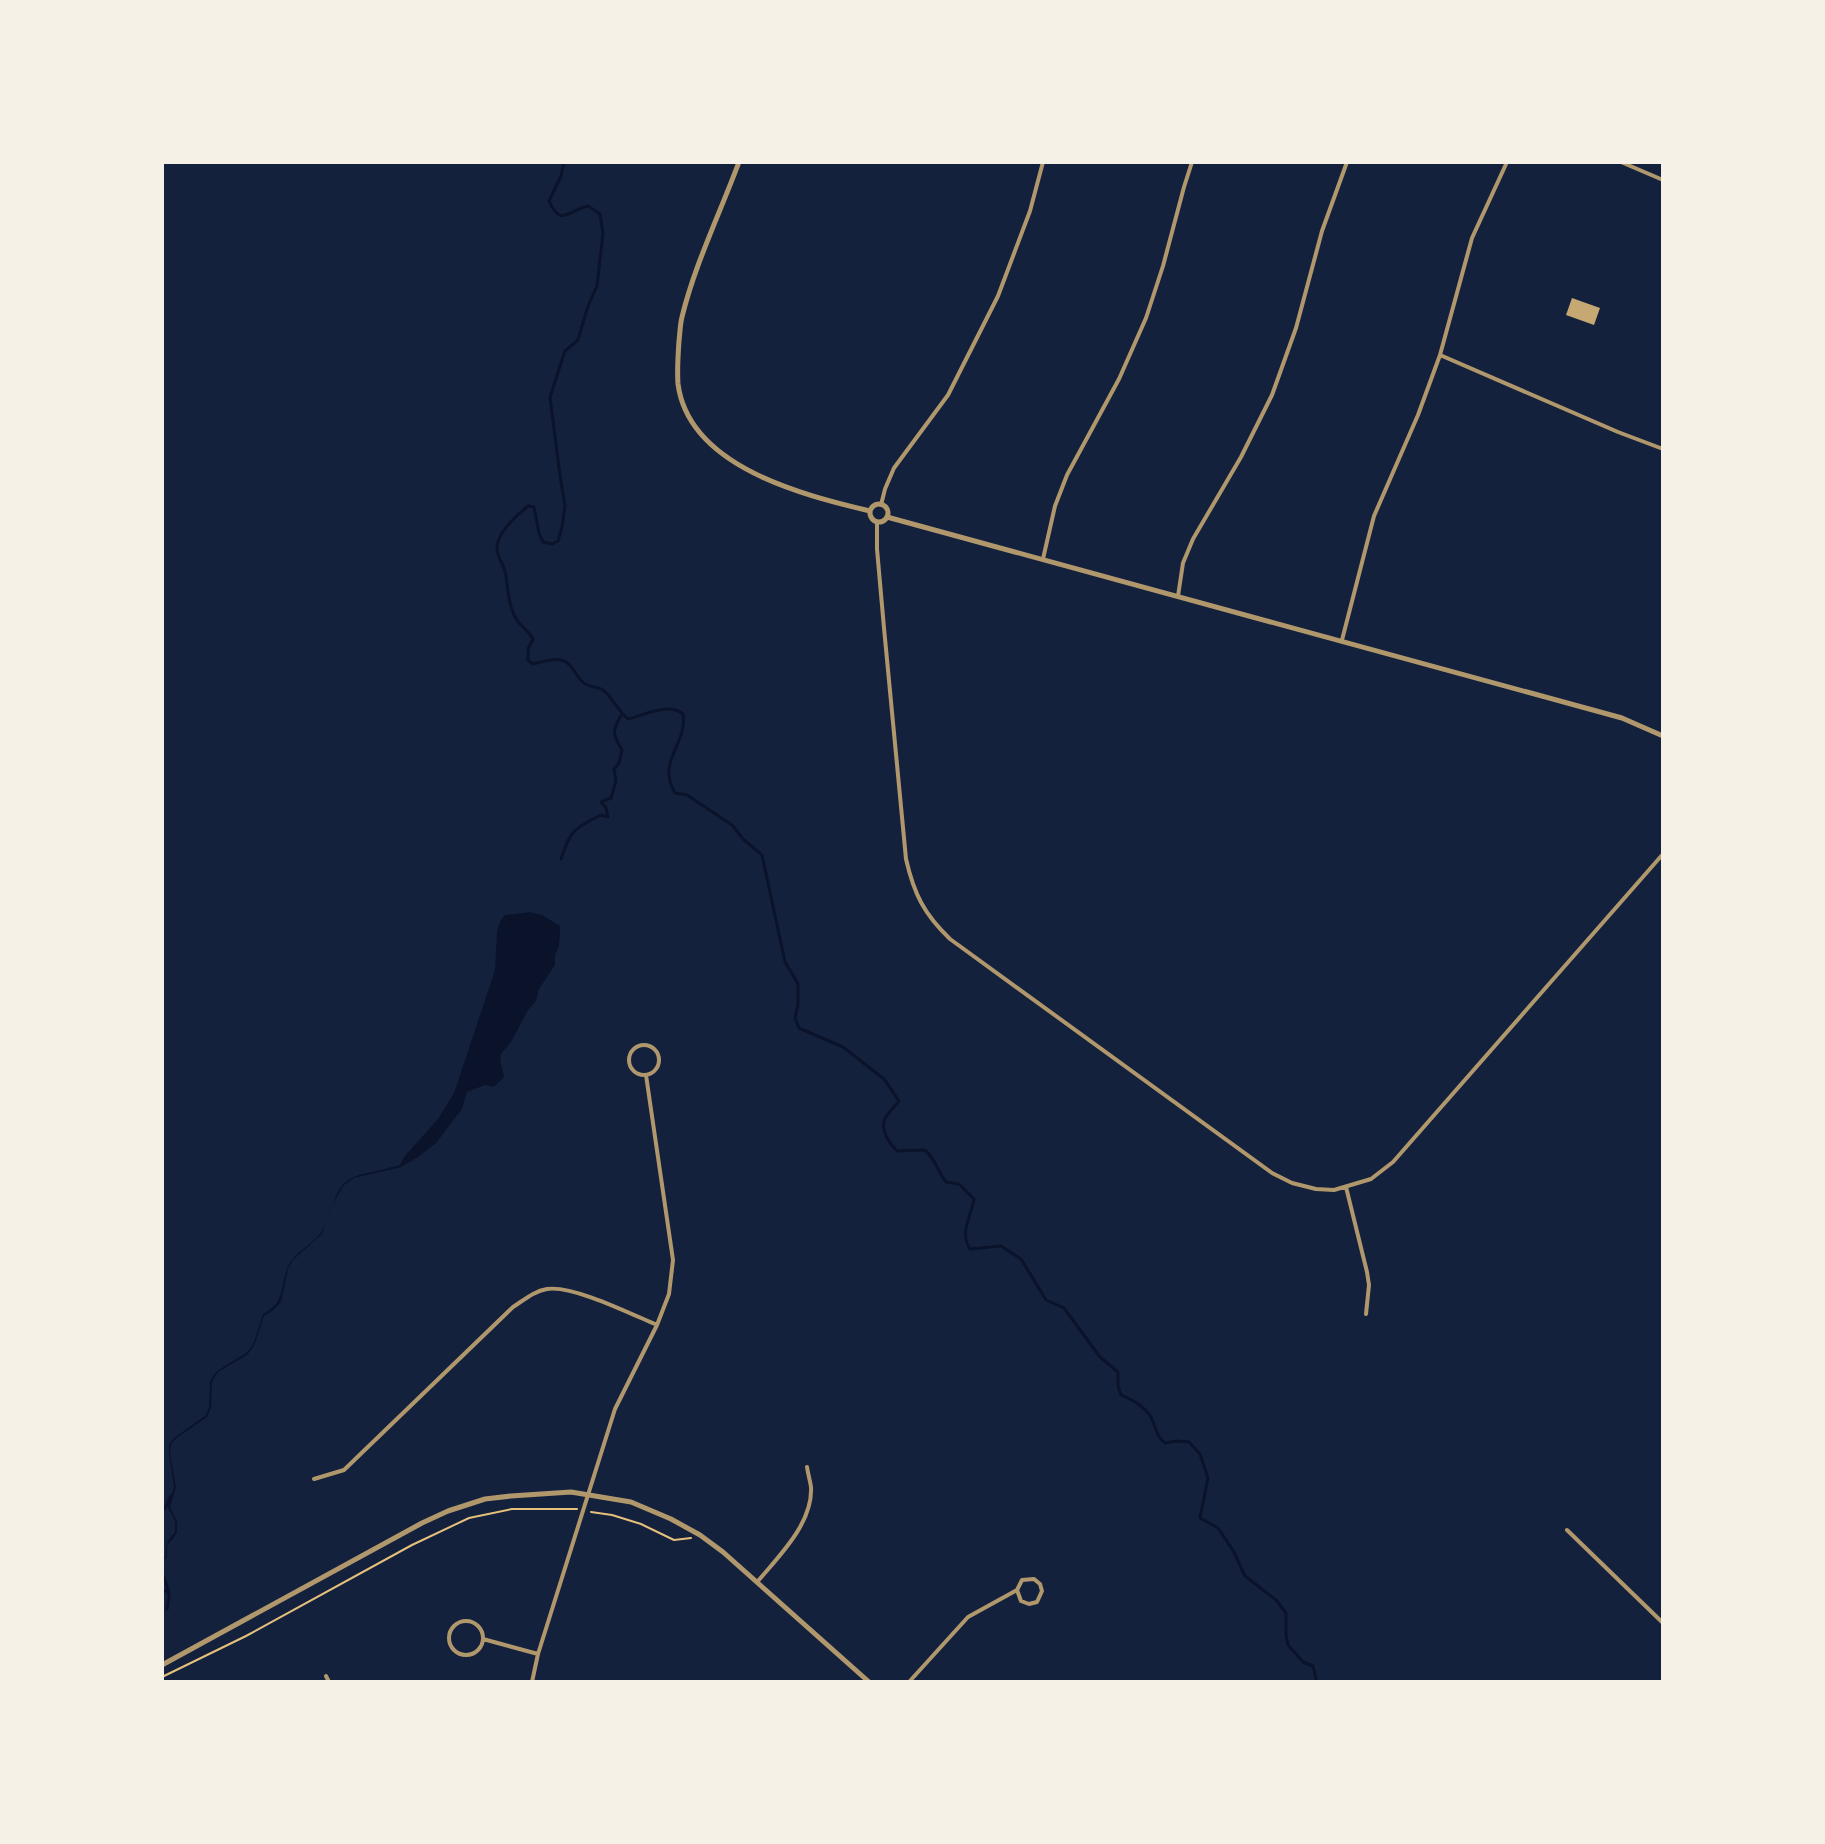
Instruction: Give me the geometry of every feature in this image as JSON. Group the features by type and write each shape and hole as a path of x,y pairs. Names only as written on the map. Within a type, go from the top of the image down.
{"street":[{"path":"739,162 681,319 677,356 679,386 686,410 699,432 719,452 751,472 833,503 870,511"},
{"path":"881,505 894,468 948,395 998,296 1023,232 1043,162"},
{"path":"1043,559 1055,506 1067,475 1119,379 1146,318 1192,162"},
{"path":"1178,596 1183,563 1193,539 1241,457 1272,395 1296,328 1322,231 1347,162"},
{"path":"1342,640 1374,516 1418,415 1440,355 1472,238 1507,162"},
{"path":"1621,162 1663,180"},
{"path":"1440,355 1663,449"},
{"path":"870,511 874,506 881,505 886,509 887,517"},
{"path":"870,511 877,522 887,517"},
{"path":"887,517 1622,718 1663,736"},
{"path":"877,522 906,859 912,887 926,913 950,939 1272,1173 1292,1183 1334,1190 1371,1179 1393,1162 1663,854"},
{"path":"641,1045 652,1047 658,1056 656,1068 646,1075 634,1071 628,1060 631,1052 641,1045"},
{"path":"532,1682 538,1654 615,1409 669,1294 673,1260 646,1075"},
{"path":"1346,1187 1367,1272 1366,1314"},
{"path":"314,1479 344,1470 513,1307 533,1293 562,1288 657,1325"},
{"path":"758,1581 786,1549 805,1517 811,1490 807,1467"},
{"path":"162,1665 448,1511 485,1499 571,1492 631,1502 703,1537 758,1581 869,1682"},
{"path":"1567,1530 1663,1623"},
{"path":"909,1682 968,1617 1017,1590 1022,1580 1030,1578 1037,1581 1042,1591 1037,1602 1029,1604 1021,1601 1017,1590"},
{"path":"467,1622 476,1626 483,1639 478,1650 462,1655 452,1649 449,1638 457,1624 467,1622"},
{"path":"483,1639 538,1654"},
{"path":"326,1676 329,1682"}],"path":[{"path":"162,1677 469,1518 512,1509 583,1510 641,1524 674,1540 703,1537"}],"water":[{"path":"530,912 560,926 555,965 539,989 536,1001 501,1054 504,1077 494,1087 485,1085 467,1092 462,1109 436,1143 418,1157 401,1167 354,1178 343,1186 333,1205 340,1188 351,1178 400,1165 438,1119 454,1093 495,970 497,931 505,915"},
{"path":"327,1221 322,1234 293,1260 281,1302 264,1316 254,1346 247,1355 218,1372 212,1382 211,1408 207,1417 171,1445 176,1487 170,1507 177,1521 177,1533 167,1546 167,1558 162,1559 166,1557 167,1543 175,1532 175,1521 168,1507 174,1486 169,1454 169,1445 174,1438 206,1415 210,1381 217,1371 253,1345 263,1314 279,1299 285,1275 291,1261 318,1236"}],"building":[{"path":"1572,298 1600,308 1594,325 1566,315"}],"waterway":[{"path":"564,162 549,201 553,209 565,215 588,206 600,214 603,233 597,286 578,340 565,351 550,397 565,506 558,541 552,544 543,542 534,507 528,506 498,540 498,554 505,572 512,610 533,639 528,649 528,660 533,664 555,659 565,661 583,683 607,693 628,719 664,709 683,714 681,734 670,762 670,782 675,793 687,795 732,825 762,855 785,962 798,984 795,1018 799,1028 843,1047 884,1079 899,1101 884,1123 884,1132 891,1144 897,1151 925,1150 946,1182 959,1184 974,1199 966,1231 970,1249 1001,1246 1021,1259 1046,1300 1064,1308 1100,1357 1118,1372 1121,1395 1146,1411 1162,1440 1165,1443 1189,1442 1200,1454 1208,1478 1200,1518 1218,1528 1245,1576 1276,1600 1286,1613 1288,1645 1303,1662 1313,1666 1317,1682"},
{"path":"561,859 570,836 579,827 601,815 608,817 601,802 611,798 616,781 614,769 622,750 614,732 621,715"},
{"path":"162,1510 171,1496"},
{"path":"162,1573 168,1589 162,1593"},
{"path":"167,1609 168,1589"}]}
